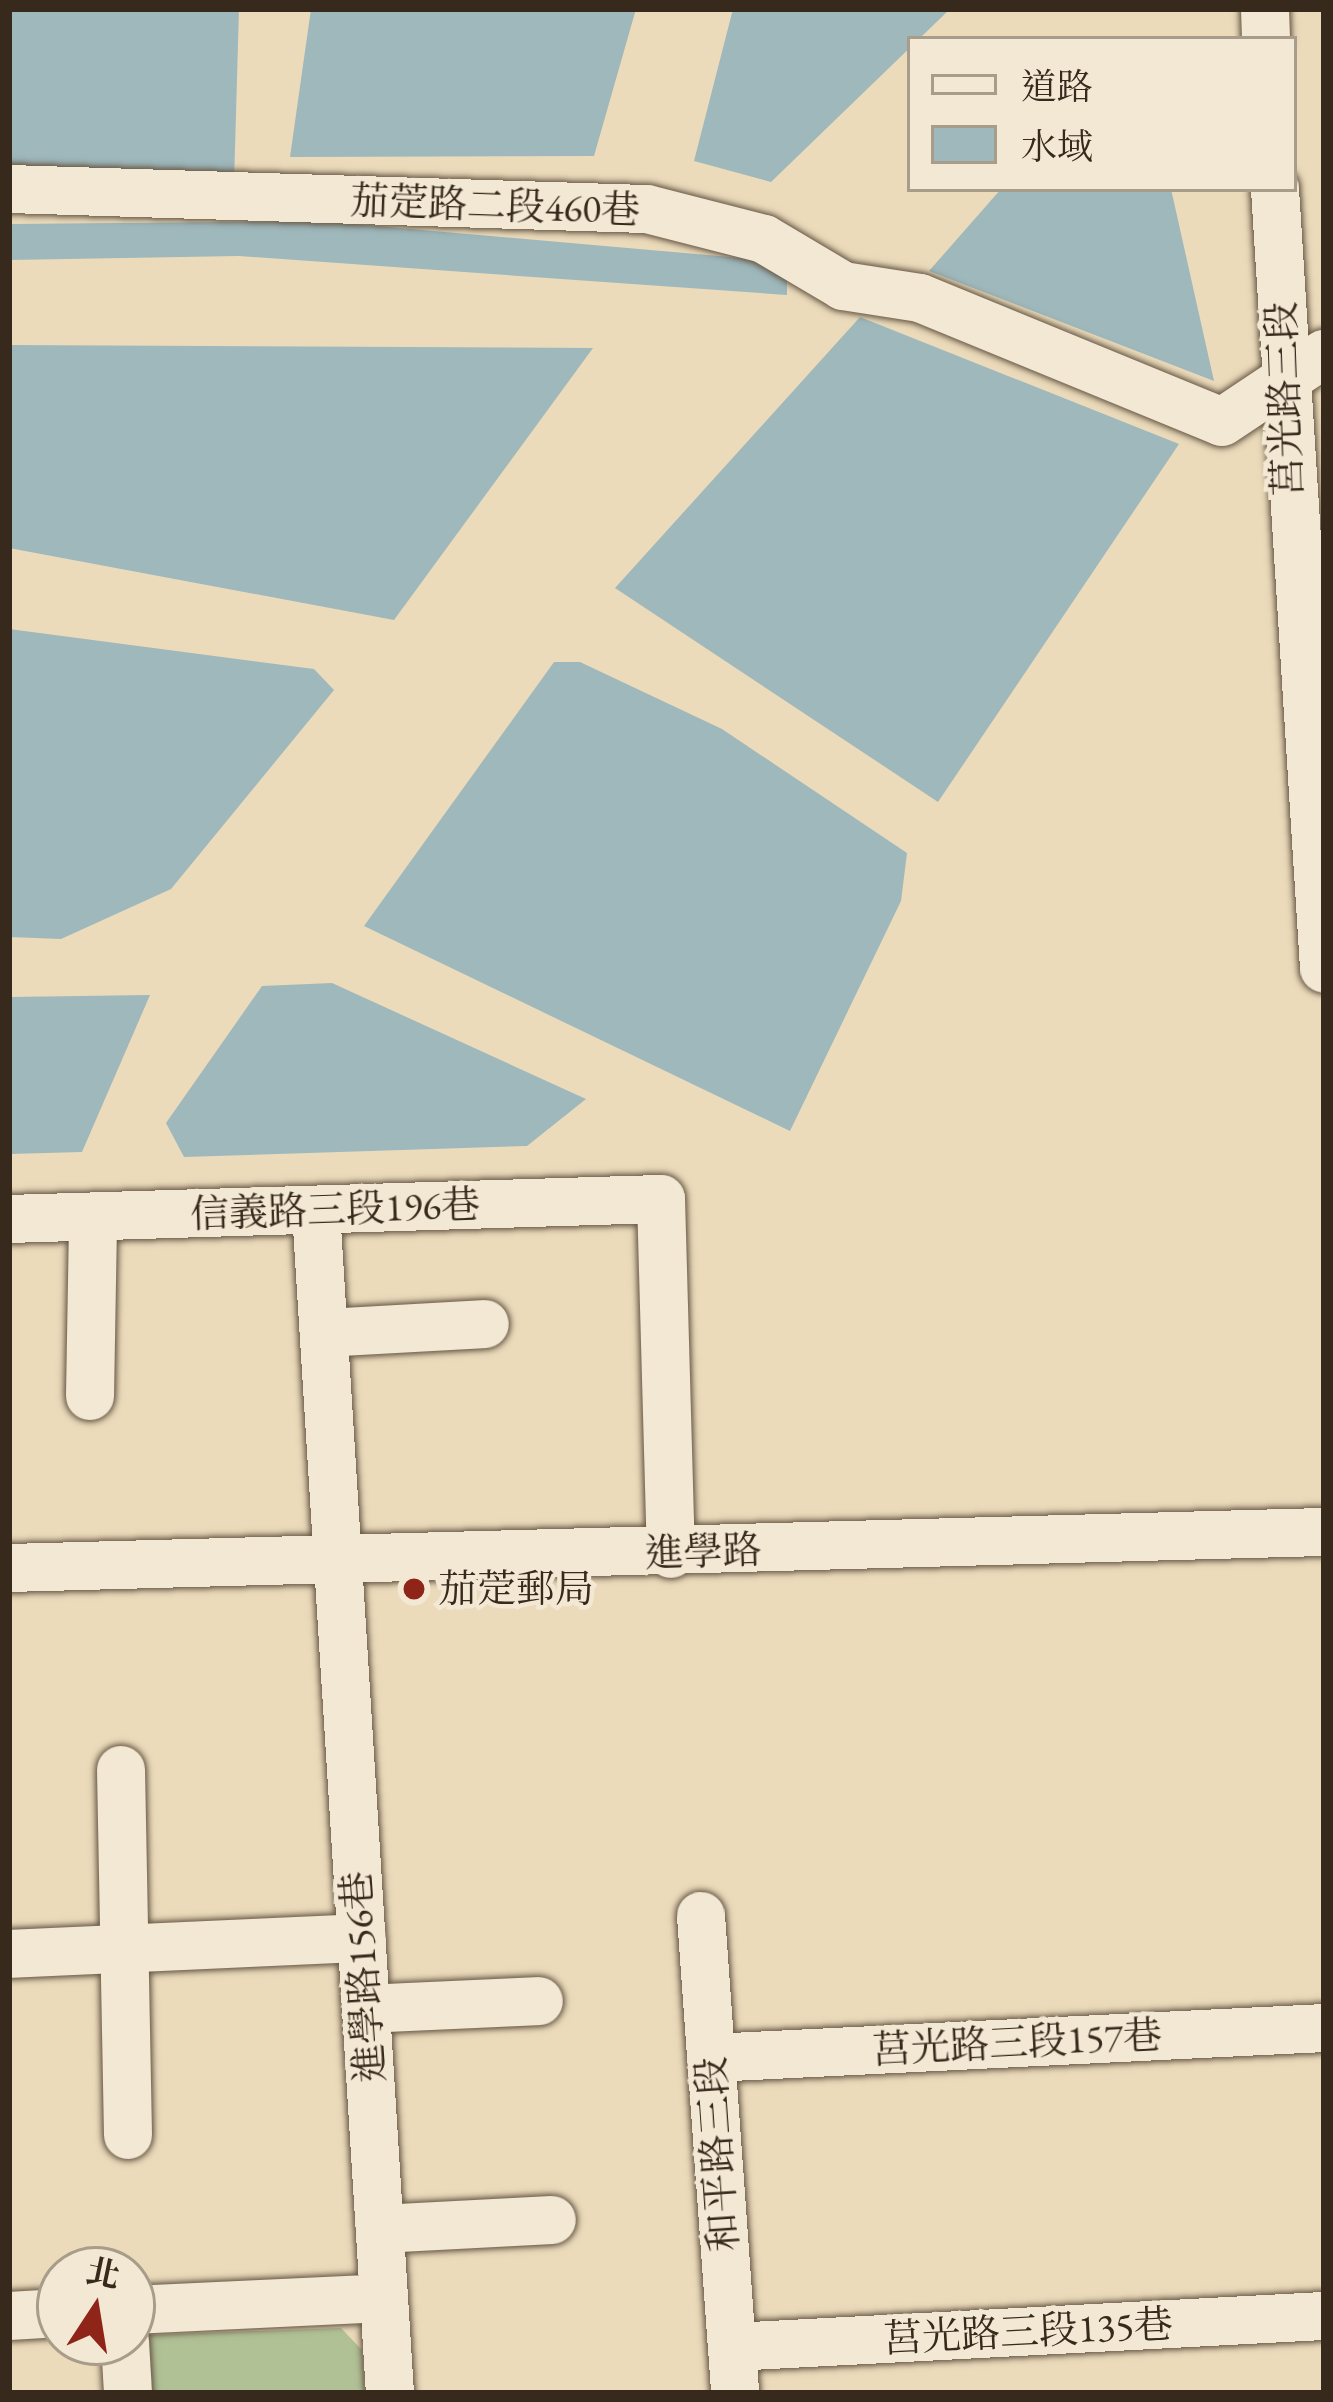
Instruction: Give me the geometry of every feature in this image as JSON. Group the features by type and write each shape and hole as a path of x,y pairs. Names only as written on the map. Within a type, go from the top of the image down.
{"street":[{"name":"茄萣路二段460巷","path":"9,189 647,209 764,239 843,286 920,298 1222,422 1305,366"},
{"name":"莒光路三段","path":"1276,192 1305,366 1324,968"},
{"name":"信義路三段196巷","path":"9,1220 661,1199 671,1554"},
{"name":"進學路156巷","path":"316,1211 390,2393"},
{"path":"90,1396 93,1217"},
{"path":"323,1333 485,1324"},
{"name":"進學路","path":"9,1568 671,1554 1324,1532"},
{"path":"121,1770 119,1953 128,2135"},
{"name":"和平路三段","path":"701,1916 734,2370"},
{"path":"9,1954 119,1953 362,1938"},
{"path":"366,2009 538,2001"},
{"name":"莒光路三段157巷","path":"711,2058 1324,2028"},
{"path":"380,2229 552,2220"},
{"path":"156,2309 384,2298"},
{"name":"莒光路三段135巷","path":"734,2370 1324,2316"}],"green space":[{"path":"341,2328 362,2350 365,2393 138,2393 136,2366 156,2366 156,2335"}],"water":[{"path":"9,9 239,9 234,182 9,178"},
{"path":"311,9 636,9 594,156 290,157"},
{"path":"733,9 950,9 922,36 907,36 907,51 771,182 694,161"},
{"path":"998,192 1172,192 1214,381 929,271"},
{"path":"321,221 787,262 787,295 239,256 9,260 9,224"},
{"path":"860,317 1179,444 938,802 615,588"},
{"path":"9,345 593,348 394,620 9,548"},
{"path":"9,629 314,669 334,690 171,889 61,939 9,937"},
{"path":"554,662 580,662 722,729 907,853 901,901 790,1131 364,926"},
{"path":"332,983 586,1099 527,1146 184,1157 166,1123 262,986"},
{"path":"150,995 82,1152 9,1154 9,997"}],"place":[{"name":"茄萣郵局","path":"414,1589"}]}
